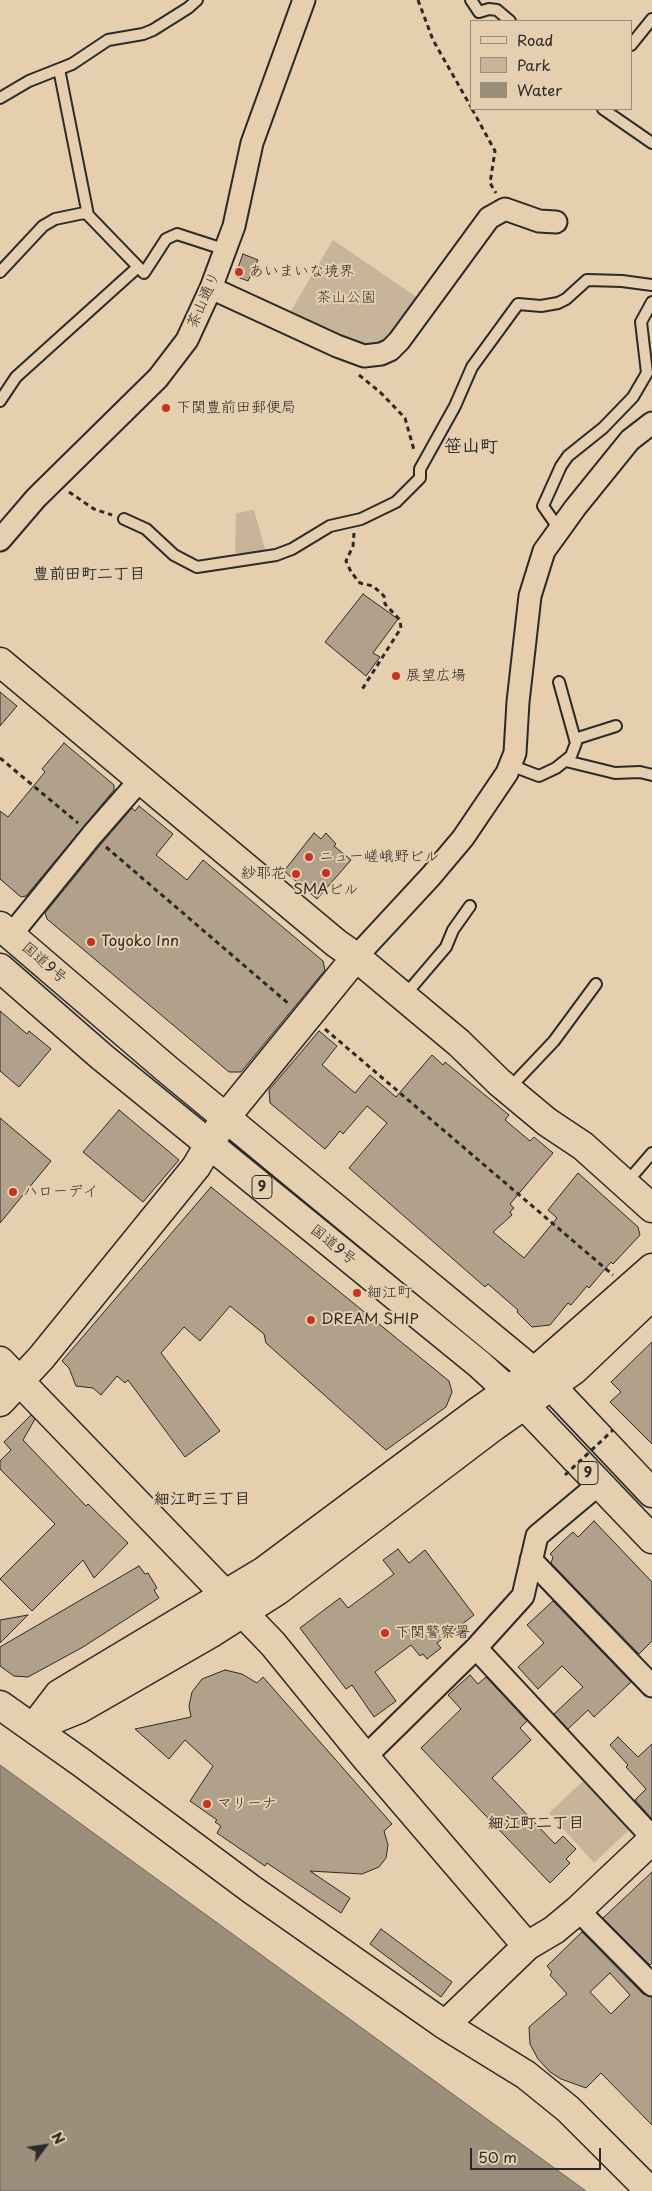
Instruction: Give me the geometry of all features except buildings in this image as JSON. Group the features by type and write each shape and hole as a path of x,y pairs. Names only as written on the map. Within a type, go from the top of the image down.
{"main road":[{"path":"0,662 336,943 459,1043 506,1088 547,1122 583,1146 624,1185 652,1208"},
{"name":"国道9号","path":"6,931 225,1118 543,1380 652,1493"},
{"path":"0,1402 19,1382 196,1167 211,1145 225,1118 356,958"},
{"name":"国道9号","path":"0,968 102,1057 517,1398 652,1539"},
{"path":"33,1728 58,1694 234,1605 277,1591 493,1428 517,1398 543,1380 652,1268"},
{"path":"543,1380 574,1370 652,1296"},
{"path":"0,1361 273,1644 365,1757 527,1946"},
{"path":"0,1705 251,1889 445,2025 526,2075 568,2109 650,2191"},
{"path":"445,2025 527,1946 554,1930 578,1910 652,1838"},
{"path":"445,2025 508,2082 546,2112 626,2191"}],"street":[{"name":"茶山通り","path":"0,540 36,498 158,378 187,340 211,288 234,226 252,143 304,0"},
{"path":"211,288 337,346 364,356 381,354 390,350 399,341 489,218 505,209 539,222 556,222"},
{"path":"356,958 463,838 510,765 515,753 518,734 518,702 530,596 544,551 559,529 630,440 652,423"},
{"path":"6,931 141,779"},
{"path":"365,1757 476,1648 523,1596 537,1536 599,1484"},
{"path":"531,1560 652,1686"},
{"path":"476,1648 652,1838"},
{"path":"578,1910 652,1985"}],"lane":[{"path":"0,98 29,81 72,64 108,40 143,34 153,30 188,8 197,0"},
{"path":"471,0 479,12 489,9 497,10 509,20"},
{"path":"632,44 652,19"},
{"path":"59,69 88,215"},
{"path":"604,110 652,143"},
{"path":"0,272 43,226 55,219 84,213 144,273 166,239 177,234 217,247"},
{"path":"0,401 16,377 138,267"},
{"path":"124,519 146,529 174,556 196,567 276,555 292,549 330,526 352,521 396,502 420,478 420,469 455,406 472,367 518,304 541,306 558,302 566,299 587,280 622,281 652,285"},
{"path":"559,529 543,506 561,466 568,456 602,428 633,397 647,373 641,322 652,302"},
{"path":"510,765 539,776 566,760 574,750 575,739 559,682"},
{"path":"575,739 616,726"},
{"path":"566,760 615,773 640,772 652,775"},
{"path":"412,988 446,947 453,930 470,906"},
{"path":"519,1078 554,1041 596,984"},
{"path":"624,1185 652,1153"}],"path":[{"path":"418,0 433,40 470,106"},
{"path":"472,110 495,151 490,183 505,209"},
{"path":"357,374 380,392 405,418 420,469"},
{"path":"63,488 94,508 124,519"},
{"path":"352,521 355,536 346,561 351,572 360,583 373,586 384,596 385,604 400,620 401,628 361,691"},
{"path":"0,758 291,1006"},
{"path":"318,1023 616,1277"},
{"path":"565,1475 613,1430"}],"green space":[{"name":"茶山公園","path":"333,240 421,300 393,339 376,349 287,317"},
{"path":"254,510 265,549 258,555 235,553 236,513"},
{"path":"583,1781 630,1829 594,1863 549,1813"}],"water":[{"path":"0,1765 586,2191 0,2191"}],"place":[{"name":"あいまいな境界","path":"239,272"},
{"name":"下関豊前田郵便局","path":"166,408"},
{"name":"展望広場","path":"396,676"},
{"name":"ニュー嵯峨野ビル","path":"309,857"},
{"name":"SMAビル","path":"326,873"},
{"name":"紗耶花","path":"296,874"},
{"name":"Toyoko Inn","path":"91,942"},
{"name":"ハローデイ","path":"13,1192"},
{"name":"細江町","path":"357,1293"},
{"name":"DREAM SHIP","path":"311,1320"},
{"name":"下関警察署","path":"385,1633"},
{"name":"マリーナ","path":"207,1804"}],"district":[{"name":"笹山町","path":"471,447"},
{"name":"豊前田町二丁目","path":"89,575"},
{"name":"細江町三丁目","path":"202,1500"},
{"name":"細江町二丁目","path":"536,1824"}]}
